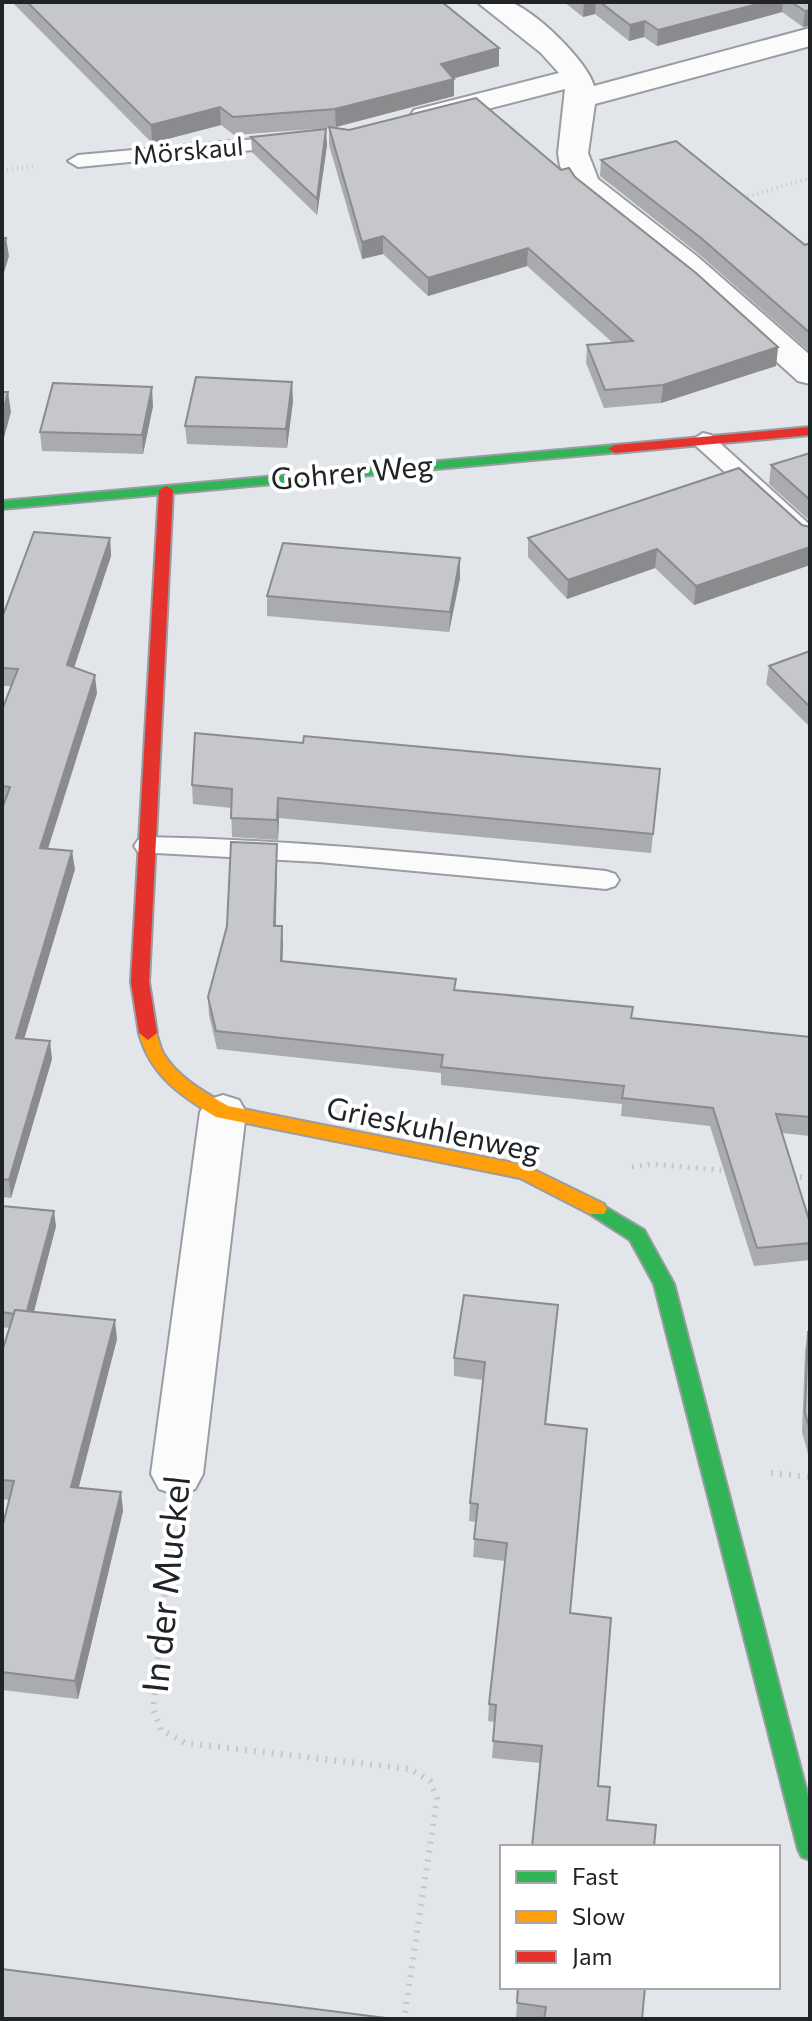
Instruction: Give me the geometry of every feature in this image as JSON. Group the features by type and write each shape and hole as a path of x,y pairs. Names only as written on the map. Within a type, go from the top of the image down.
{"street":[{"path":"491,2 558,53 579,88 572,159 583,182 643,228 810,374"},
{"path":"396,124 579,88 810,37"},
{"name":"Gohrer Weg","path":"2,505 810,431"},
{"name":"Grieskuhlenweg","path":"166,490 140,982 151,1051 181,1087 223,1112 524,1172 591,1205 637,1235 664,1284 810,1849"},
{"name":"In der Muckel","path":"177,1474 223,1112"}],"lane":[{"name":"Mörskaul","path":"78,161 302,140"},
{"path":"703,440 810,537"},
{"path":"147,846 203,846 351,856 606,880"}],"path":[{"path":"734,201 810,178"},
{"path":"591,1205 625,1168 653,1164 731,1171"},
{"path":"779,1175 810,1178"},
{"name":"In der Muckel","path":"177,1474 153,1709 161,1730 185,1743 410,1769 430,1781 437,1799 404,2019"}],"building":[{"path":"27,2 442,2 499,48 441,64 454,79 335,109 233,117 220,107 151,125"},
{"path":"600,2 765,2 658,30 645,21 630,25"},
{"path":"791,2 810,2 810,10 805,11"},
{"path":"476,98 561,170 569,168 575,177 696,273 778,347 663,385 605,390 587,345 633,341 528,248 428,278 383,236 362,242 329,127 349,130"},
{"path":"326,129 317,199 251,137"},
{"path":"676,141 805,245 810,243 810,333 701,238 601,160"},
{"path":"196,377 292,382 286,429 185,426"},
{"path":"53,383 152,387 142,435 40,432"},
{"path":"2,392 8,392 2,416"},
{"path":"810,453 810,500 771,465"},
{"path":"739,468 802,525 810,527 810,547 696,586 657,549 568,580 528,538"},
{"path":"34,532 110,538 67,665 95,675 40,848 72,851 16,1038 50,1041 9,1180 2,1179 2,809 10,787 2,786 2,710 18,669 2,668 2,618"},
{"path":"283,543 460,558 450,612 267,596"},
{"path":"810,651 810,707 769,666"},
{"path":"195,733 303,743 304,736 660,769 653,834 278,798 277,820 231,818 232,789 192,785"},
{"path":"231,842 277,844 274,926 282,926 281,961 456,979 454,990 633,1007 631,1018 810,1037 810,1117 776,1114 810,1223 810,1243 757,1248 713,1108 622,1098 624,1086 441,1067 443,1055 216,1031 208,997 227,926"},
{"path":"2,1206 54,1211 27,1311 15,1310 14,1314 2,1312"},
{"path":"464,1295 558,1305 545,1424 587,1429 570,1613 611,1618 598,1786 610,1787 607,1820 656,1825 654,1845 532,1845 542,1746 493,1741 496,1705 489,1704 507,1543 474,1539 478,1504 470,1503 485,1362 454,1358"},
{"path":"15,1310 115,1320 71,1487 121,1492 75,1681 2,1672 2,1528 14,1481 2,1480 2,1352"},
{"path":"810,1332 810,1430 805,1413"},
{"path":"2,1969 386,2018 2,2019"},
{"path":"518,1989 645,1989 642,2019 544,2019 546,2007 517,2003"}],"traffic: fast":[{"path":"2,505 615,449"},
{"path":"597,1209 637,1235 664,1284 810,1849"}],"traffic: slow":[{"path":"148,1033 158,1060 166,1071 223,1112 524,1172 597,1209"}],"traffic: jam":[{"path":"615,449 810,431"},
{"path":"148,1033 140,982 166,490"}]}
